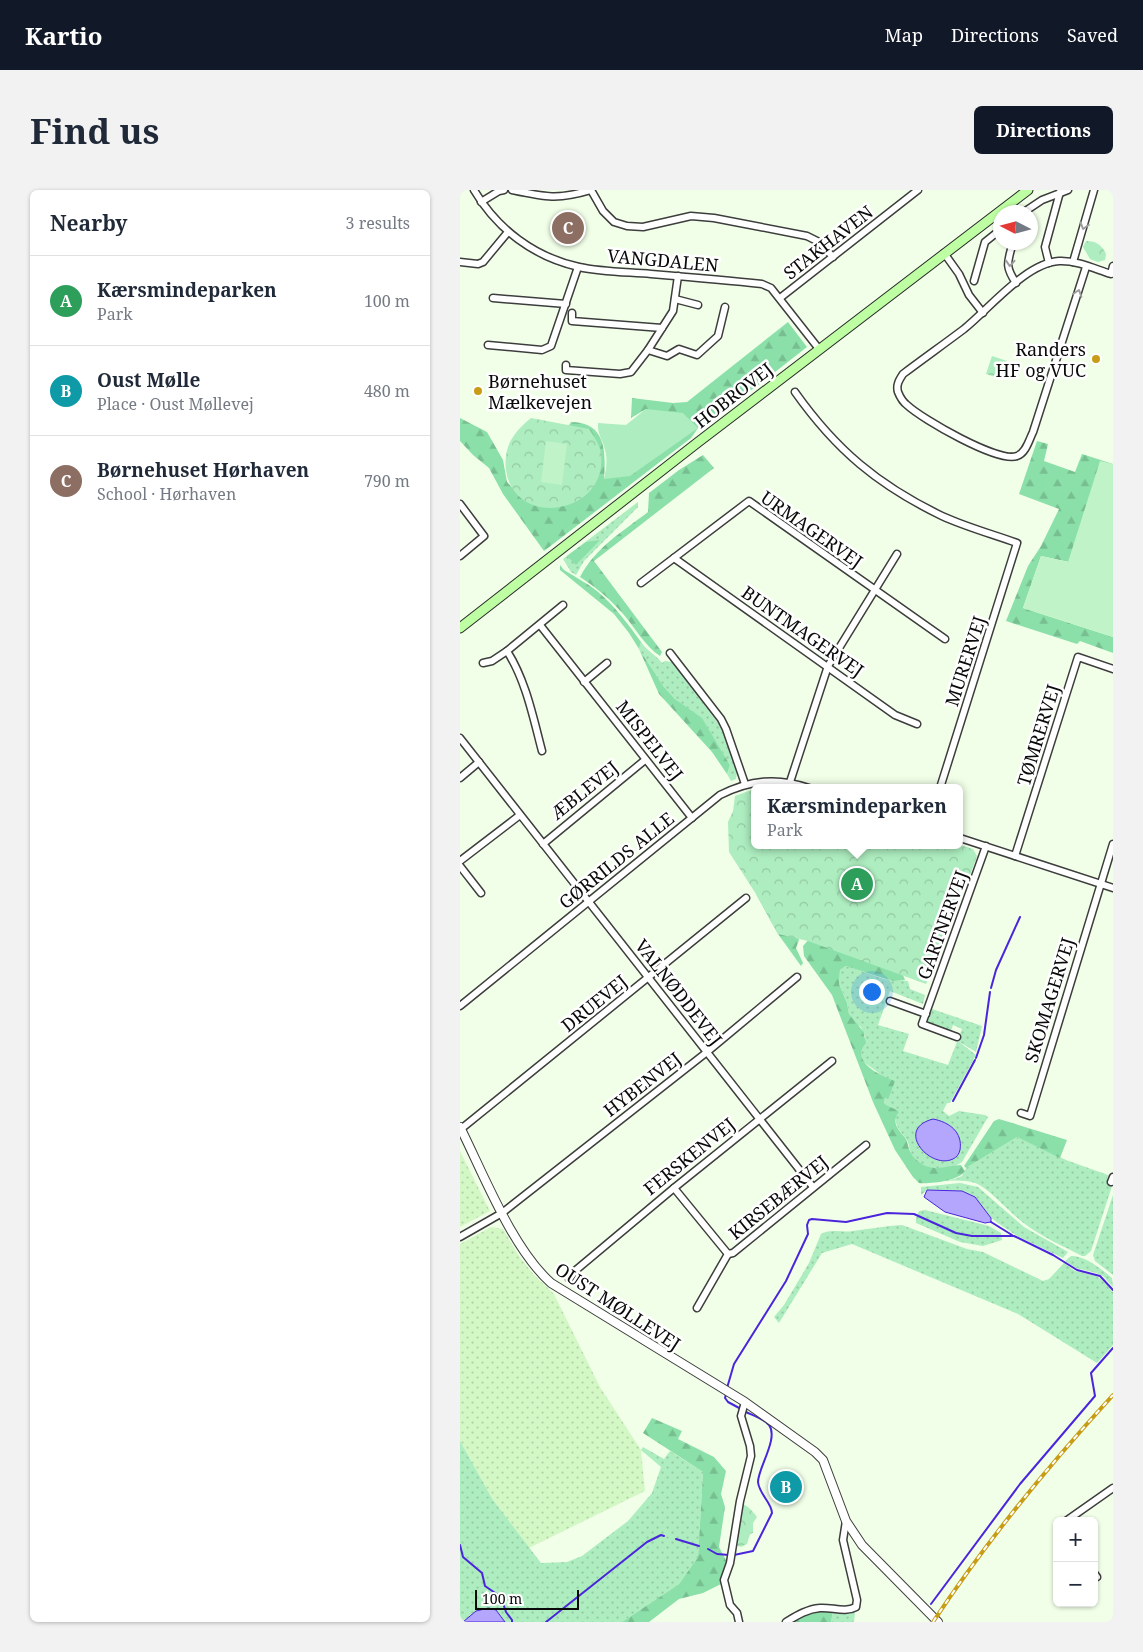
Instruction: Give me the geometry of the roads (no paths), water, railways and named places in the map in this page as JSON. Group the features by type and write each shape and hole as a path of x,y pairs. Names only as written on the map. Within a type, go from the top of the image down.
{"main road":[{"name":"HOBROVEJ","path":"460,628 819,349 1028,190"}],"street":[{"name":"VANGDALEN","path":"474,190 496,221 508,232 523,243 558,261 578,267 762,284 771,288 819,349"},
{"path":"481,202 504,190"},
{"path":"512,190 544,197 569,196 591,190 603,211 614,222 627,226 643,227 691,216 714,218 807,236 819,242 833,257"},
{"name":"STAKHAVEN","path":"780,298 918,190"},
{"path":"1034,205 1068,190"},
{"path":"1073,262 1094,190"},
{"path":"1049,263 1045,247 1060,192"},
{"path":"460,262 478,264 483,262 508,232"},
{"path":"974,281 985,242 993,236"},
{"path":"1012,250 1008,264 1009,271 1016,282"},
{"path":"944,254 959,274 969,295 982,313"},
{"path":"1086,267 1033,432 1024,451 1014,457 1006,457 963,440 930,422 906,404 898,391 903,374 982,313 1016,282 1037,268 1060,261 1073,262 1110,274 1113,266"},
{"path":"488,345 542,350 554,342 578,267"},
{"path":"566,365 566,370 620,374 631,372 648,350 673,311 678,276"},
{"path":"493,298 566,304"},
{"path":"675,299 698,305"},
{"path":"648,350 667,356 679,350 697,355 718,336 726,306"},
{"path":"572,313 572,321 662,328"},
{"name":"MURERVEJ","path":"795,392 815,420 837,443 863,468 892,489 944,516 1017,543 941,784"},
{"name":"URMAGERVEJ","path":"641,582 749,501 945,639"},
{"path":"460,504 484,536 460,556"},
{"path":"790,782 828,666 897,554"},
{"name":"BUNTMAGERVEJ","path":"674,558 895,715 917,724"},
{"path":"483,663 492,660 506,651 563,605"},
{"name":"MISPELVEJ","path":"540,625 692,818"},
{"path":"506,651 517,666 542,751"},
{"path":"670,653 721,719 745,784"},
{"name":"TØMRERVEJ","path":"1015,856 1078,657 1113,668"},
{"path":"584,682 607,663"},
{"name":"VALNØDDEVEJ","path":"460,738 814,1187"},
{"name":"ÆBLEVEJ","path":"543,844 645,760"},
{"path":"460,778 479,762"},
{"name":"GØRRILDS ALLE","path":"460,1006 720,795 745,784 772,780 796,784"},
{"path":"460,861 520,815"},
{"path":"963,839 1113,888"},
{"path":"1100,884 1113,844"},
{"name":"GARTNERVEJ","path":"926,1014 986,846"},
{"path":"460,866 481,893"},
{"name":"SKOMAGERVEJ","path":"1021,1113 1030,1116 1100,884"},
{"name":"DRUEVEJ","path":"461,1128 746,898"},
{"name":"HYBENVEJ","path":"460,1237 502,1213 707,1052 797,977"},
{"path":"890,1000 926,1014 922,1024 957,1037"},
{"name":"FERSKENVEJ","path":"569,1279 576,1270 674,1188 832,1061"},
{"name":"OUST MØLLEVEJ","path":"461,1128 502,1213 525,1254 540,1273 551,1284 745,1402 815,1452 824,1460 846,1521 862,1545 938,1622"},
{"name":"KIRSEBÆRVEJ","path":"674,1188 728,1254 733,1253 866,1145"},
{"path":"697,1308 728,1254"},
{"path":"739,1622 737,1613 730,1605 724,1580 730,1563 740,1501 751,1456 741,1416 745,1402"},
{"path":"1072,1517 1113,1488"},
{"name":"OUST MØLLEVEJ","path":"786,1622 815,1609 851,1610 856,1607 857,1600 843,1540 846,1521"}],"waterway":[{"path":"991,988 996,970 1020,917"},
{"path":"976,1058 984,1035 990,992"},
{"path":"953,1101 975,1060"},
{"path":"727,1388 734,1364 786,1281 808,1234 807,1225 809,1220 812,1219 846,1222 887,1213 914,1214 956,1233 972,1236 1014,1236 1053,1255 1077,1270 1100,1276 1113,1290"},
{"path":"991,1222 1012,1235"},
{"path":"931,1604 1020,1484 1095,1396 1091,1373 1113,1348"},
{"path":"726,1394 725,1398 728,1402 741,1409"},
{"path":"734,1555 753,1551 772,1513 758,1482 770,1445 771,1431 769,1425 764,1421 746,1412"},
{"path":"546,1622 647,1542 661,1535 664,1536"},
{"path":"676,1539 699,1546"},
{"path":"460,1545 463,1557 482,1573 485,1586 501,1597 512,1622"},
{"path":"708,1549 717,1554 729,1555"}],"railway":[{"path":"933,1622 974,1563 1018,1505 1113,1395"}],"place":[{"name":"Børnehuset Hørhaven","path":"568,228"},
{"name":"Randers HF og VUC","path":"1096,359"},
{"name":"Børnehuset Mælkevejen","path":"478,391"},
{"name":"Kærsmindeparken","path":"857,884"},
{"name":"Oust Mølle","path":"786,1487"}]}
